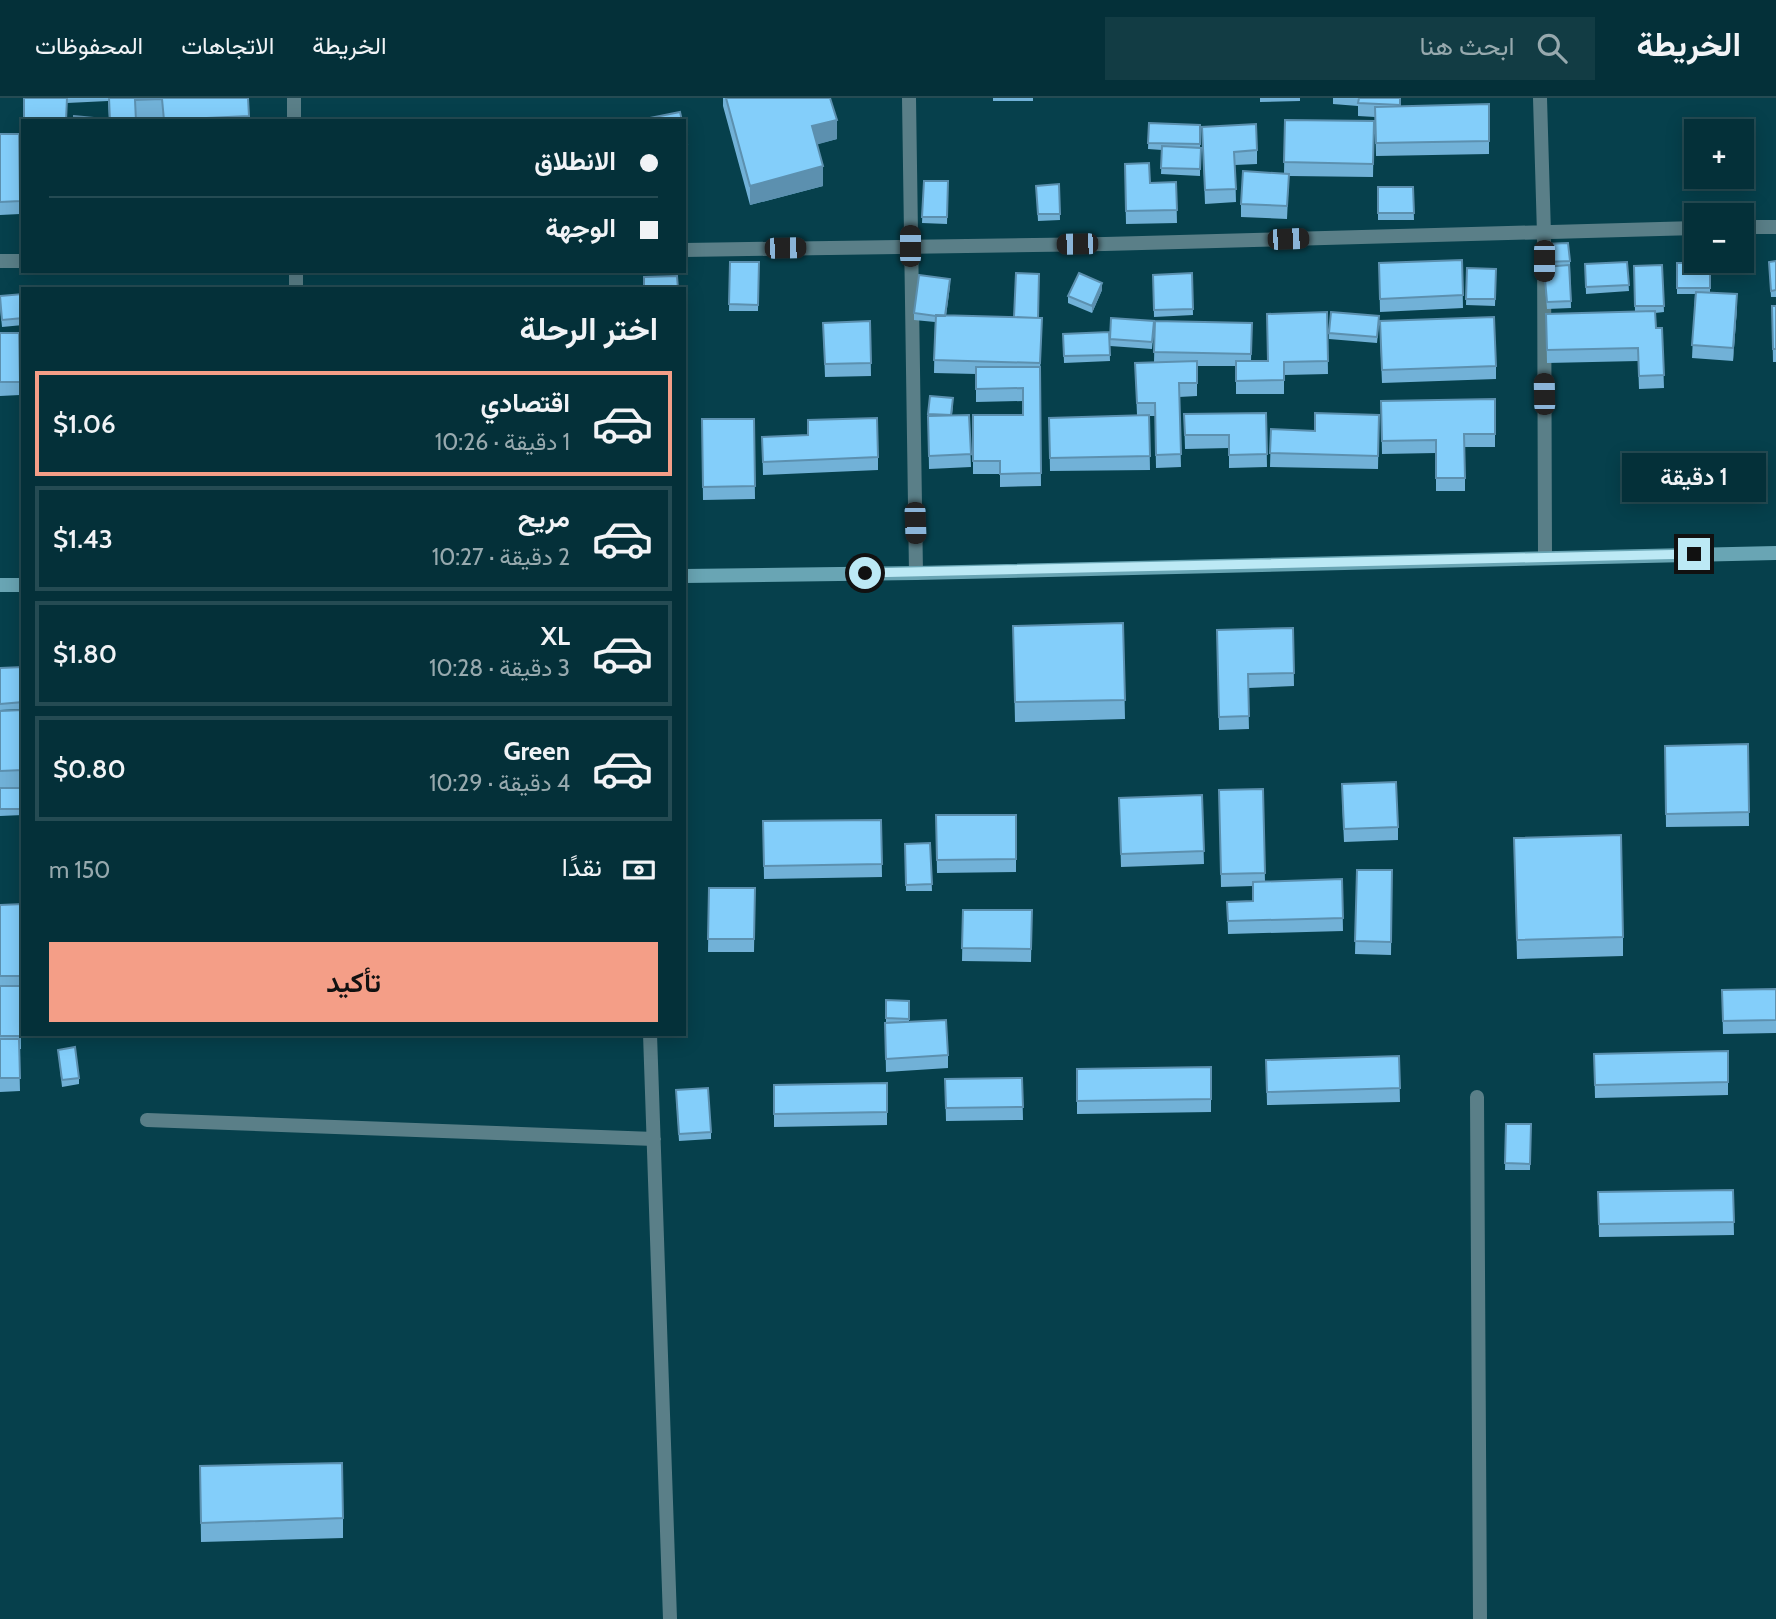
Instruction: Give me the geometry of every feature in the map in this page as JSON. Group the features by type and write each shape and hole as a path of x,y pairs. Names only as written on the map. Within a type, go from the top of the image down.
{"street":[{"path":"294,98 294,119"},
{"path":"909,98 916,573"},
{"path":"1540,98 1544,233 1545,558"},
{"path":"1754,227 1776,227"},
{"path":"686,250 1684,228"},
{"path":"0,261 21,261"},
{"path":"686,576 1776,553"},
{"path":"0,585 21,585"},
{"path":"650,1036 670,1619"},
{"path":"1477,1097 1480,1619"},
{"path":"147,1120 654,1139"}],"building":[{"path":"24,98 67,98 66,119 24,119"},
{"path":"109,98 248,98 249,116 164,119 162,99 135,100 136,119 110,119"},
{"path":"726,98 830,98 837,120 812,126 823,166 750,186"},
{"path":"1359,98 1400,98 1400,105 1358,103"},
{"path":"1489,104 1489,141 1376,143 1375,107"},
{"path":"680,112 682,119 645,119"},
{"path":"74,116 105,119 74,119"},
{"path":"1285,120 1374,121 1373,164 1284,162"},
{"path":"1149,123 1200,125 1200,144 1148,143"},
{"path":"1256,124 1257,150 1234,152 1236,189 1205,190 1202,127"},
{"path":"0,134 19,134 20,201 0,202"},
{"path":"1162,146 1201,148 1200,169 1161,168"},
{"path":"1149,163 1150,183 1176,182 1177,210 1126,211 1125,164"},
{"path":"1243,171 1289,174 1287,206 1241,204"},
{"path":"924,181 948,181 947,217 922,217"},
{"path":"1059,184 1060,214 1038,214 1036,186"},
{"path":"1378,187 1413,187 1414,213 1378,213"},
{"path":"1568,243 1570,261 1545,262 1544,244"},
{"path":"1462,260 1463,295 1380,299 1379,263"},
{"path":"1776,261 1776,290 1771,291 1769,262"},
{"path":"730,262 759,262 758,305 729,304"},
{"path":"1627,262 1629,285 1586,287 1585,264"},
{"path":"1677,263 1684,263 1684,273 1710,273 1710,288 1677,288"},
{"path":"1569,265 1571,301 1547,302 1544,267"},
{"path":"1662,265 1664,306 1635,306 1634,266"},
{"path":"1467,268 1496,269 1495,299 1466,299"},
{"path":"1016,273 1039,274 1038,318 1014,317"},
{"path":"1079,273 1102,283 1092,306 1068,296"},
{"path":"1192,273 1193,309 1154,310 1153,275"},
{"path":"919,275 950,279 945,316 914,313"},
{"path":"677,276 678,287 644,287 644,277"},
{"path":"1696,292 1737,294 1733,348 1692,345"},
{"path":"21,294 21,318 2,320 0,296"},
{"path":"1772,306 1776,306 1776,349 1773,349"},
{"path":"1655,311 1656,328 1662,328 1664,375 1639,376 1638,348 1547,350 1546,314"},
{"path":"1327,312 1328,361 1284,362 1284,380 1236,381 1236,361 1268,361 1267,314"},
{"path":"1331,312 1379,316 1377,337 1329,333"},
{"path":"936,315 1042,318 1040,363 934,360"},
{"path":"1494,317 1496,366 1382,370 1380,321"},
{"path":"1111,318 1154,321 1152,342 1110,339"},
{"path":"870,321 871,363 825,364 823,323"},
{"path":"1155,321 1252,323 1251,354 1154,352"},
{"path":"1109,332 1110,355 1064,356 1063,334"},
{"path":"0,333 19,333 20,382 0,382"},
{"path":"1197,361 1197,383 1179,383 1181,454 1156,455 1155,403 1137,403 1135,363"},
{"path":"976,367 1040,367 1041,473 1000,474 1000,461 973,461 973,415 1023,415 1023,388 976,389"},
{"path":"930,396 953,398 951,415 928,414"},
{"path":"1495,399 1495,434 1464,434 1465,478 1436,478 1436,440 1382,441 1381,401"},
{"path":"1266,413 1267,454 1229,455 1229,435 1185,435 1184,414"},
{"path":"1315,413 1379,415 1378,456 1270,453 1271,429 1315,431"},
{"path":"969,415 971,454 929,456 928,416"},
{"path":"1149,415 1150,456 1050,458 1049,418"},
{"path":"877,418 878,457 763,462 762,437 808,435 808,420"},
{"path":"702,419 754,419 755,486 703,487"},
{"path":"1123,623 1125,700 1015,702 1013,626"},
{"path":"1293,628 1294,673 1248,674 1249,716 1219,717 1217,630"},
{"path":"21,667 21,702 0,704 0,668"},
{"path":"21,710 21,770 0,771 0,711"},
{"path":"1748,744 1749,812 1666,814 1665,746"},
{"path":"1396,782 1398,827 1344,829 1342,784"},
{"path":"0,788 21,788 21,809 0,809"},
{"path":"1263,789 1265,873 1221,874 1219,790"},
{"path":"1202,795 1204,851 1121,854 1119,798"},
{"path":"936,815 1016,815 1016,859 937,860"},
{"path":"881,820 882,864 764,866 763,821"},
{"path":"1621,835 1623,937 1517,940 1514,838"},
{"path":"930,843 932,884 906,885 905,844"},
{"path":"1357,870 1392,870 1391,942 1355,941"},
{"path":"1342,879 1343,918 1228,921 1227,902 1253,901 1253,882"},
{"path":"709,888 755,888 754,939 708,939"},
{"path":"21,904 21,976 0,976 0,905"},
{"path":"963,910 1032,910 1031,949 962,948"},
{"path":"0,986 20,986 21,1036 0,1036"},
{"path":"1776,989 1776,1020 1723,1021 1722,990"},
{"path":"886,1000 909,1001 909,1019 886,1018"},
{"path":"946,1020 948,1055 886,1059 885,1023"},
{"path":"0,1039 19,1039 20,1078 0,1078"},
{"path":"75,1047 79,1078 62,1080 58,1050"},
{"path":"1728,1051 1728,1082 1595,1085 1594,1054"},
{"path":"1399,1056 1400,1088 1267,1092 1266,1060"},
{"path":"1211,1067 1211,1099 1077,1101 1077,1069"},
{"path":"1022,1078 1023,1107 946,1108 945,1079"},
{"path":"887,1083 887,1112 774,1114 774,1085"},
{"path":"708,1088 711,1132 679,1134 676,1090"},
{"path":"1506,1124 1531,1124 1530,1164 1505,1163"},
{"path":"1733,1190 1734,1222 1599,1224 1598,1192"},
{"path":"342,1463 343,1518 201,1523 200,1466"}],"route":[{"path":"865,573 1694,554"}]}
